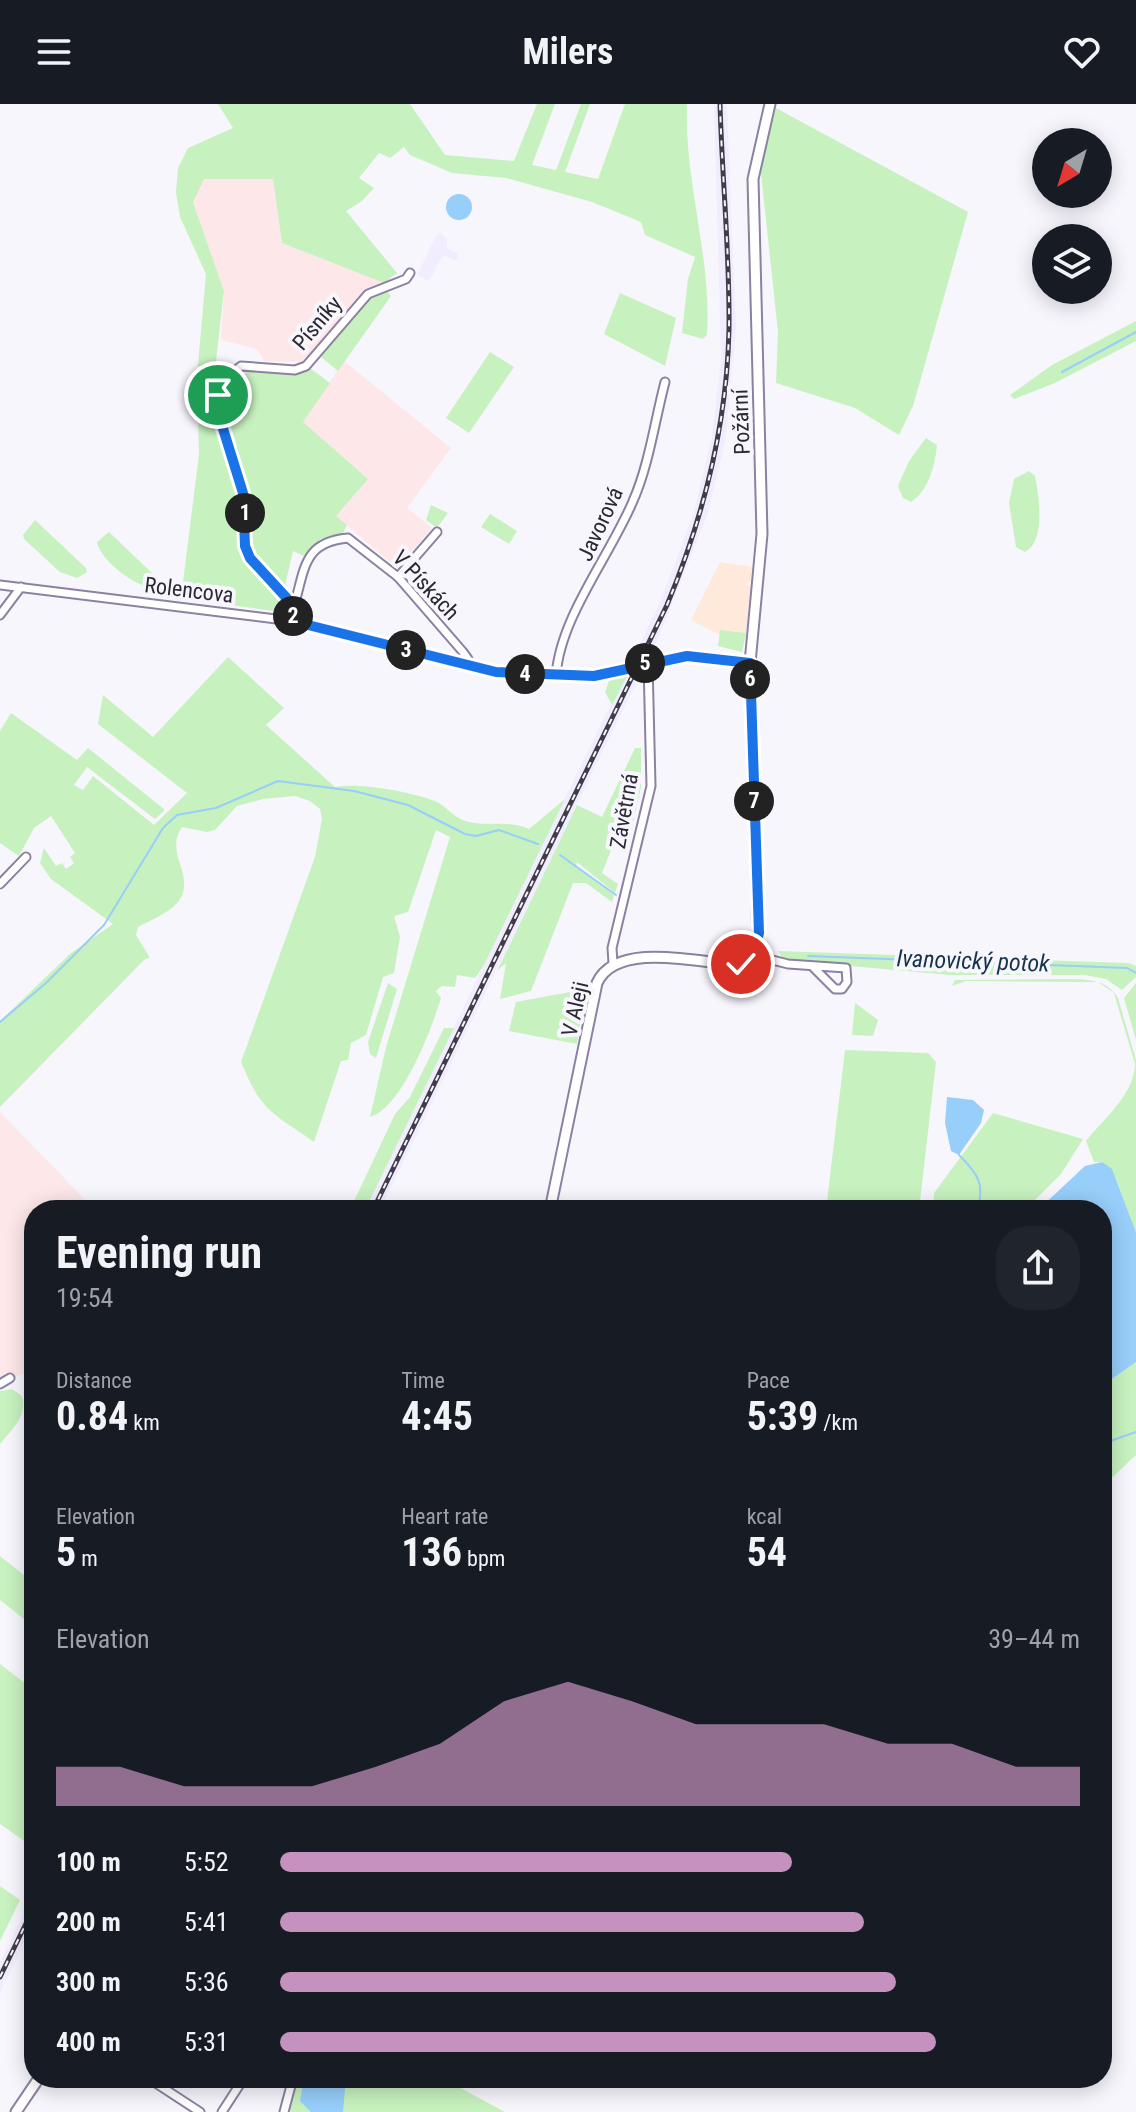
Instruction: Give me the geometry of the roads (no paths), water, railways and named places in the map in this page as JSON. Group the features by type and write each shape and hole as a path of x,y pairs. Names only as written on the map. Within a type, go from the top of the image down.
{"street":[{"name":"Požární","path":"753,955 759,933 750,663 762,543 753,179 770,104"},
{"name":"Písníky","path":"294,606 250,558 245,546 243,493 220,419 218,395 228,376 241,366 295,370 306,366 368,294 406,279 410,273"},
{"name":"Javorová","path":"556,676 563,642 634,499 665,382"},
{"path":"398,577 437,532"},
{"name":"V Pískách","path":"294,606 312,551 327,540 348,538 398,577 463,652 468,659 466,666"},
{"name":"Rolencova","path":"0,585 292,621 466,666 556,676 594,676 648,662 696,656 750,663"},
{"path":"0,615 21,587"},
{"path":"292,621 294,606"},
{"name":"Závětrná","path":"613,963 612,948 651,786 648,662"},
{"path":"0,884 26,857"},
{"path":"753,955 770,961 846,968 847,982 835,989 812,966"},
{"name":"V Aleji","path":"552,1200 597,983 613,963 634,957 736,965 753,955"},
{"path":"0,1384 10,1378"},
{"path":"16,2112 32,2088"},
{"path":"163,2088 200,2112"},
{"path":"222,2112 238,2088"},
{"path":"284,2112 290,2088"}],"water":[{"path":"459,194 468,198 472,207 468,216 459,220 450,216 446,207 450,198"},
{"path":"947,1097 973,1100 984,1110 981,1123 959,1155 951,1151 945,1123"},
{"path":"1102,1162 1112,1169 1136,1232 1136,1362 1112,1379 1112,1200 1049,1200 1085,1166"},
{"path":"302,2088 345,2088 343,2112 311,2112 300,2101"}],"waterway":[{"path":"1062,372 1136,332"},
{"name":"Ivanovický potok","path":"0,1022 46,983 104,925 163,828 177,815 216,808 278,781 354,791 408,805 465,834 476,836 499,830 538,844"},
{"name":"Ivanovický potok","path":"560,855 616,895"},
{"name":"Ivanovický potok","path":"808,956 1127,968 1136,973"},
{"path":"959,1155 978,1180 980,1200"},
{"path":"1112,1440 1136,1432"}],"railway":[{"path":"378,1200 667,605 692,538 711,470 727,365 728,273 720,104"},
{"path":"0,1977 24,1928"}]}
